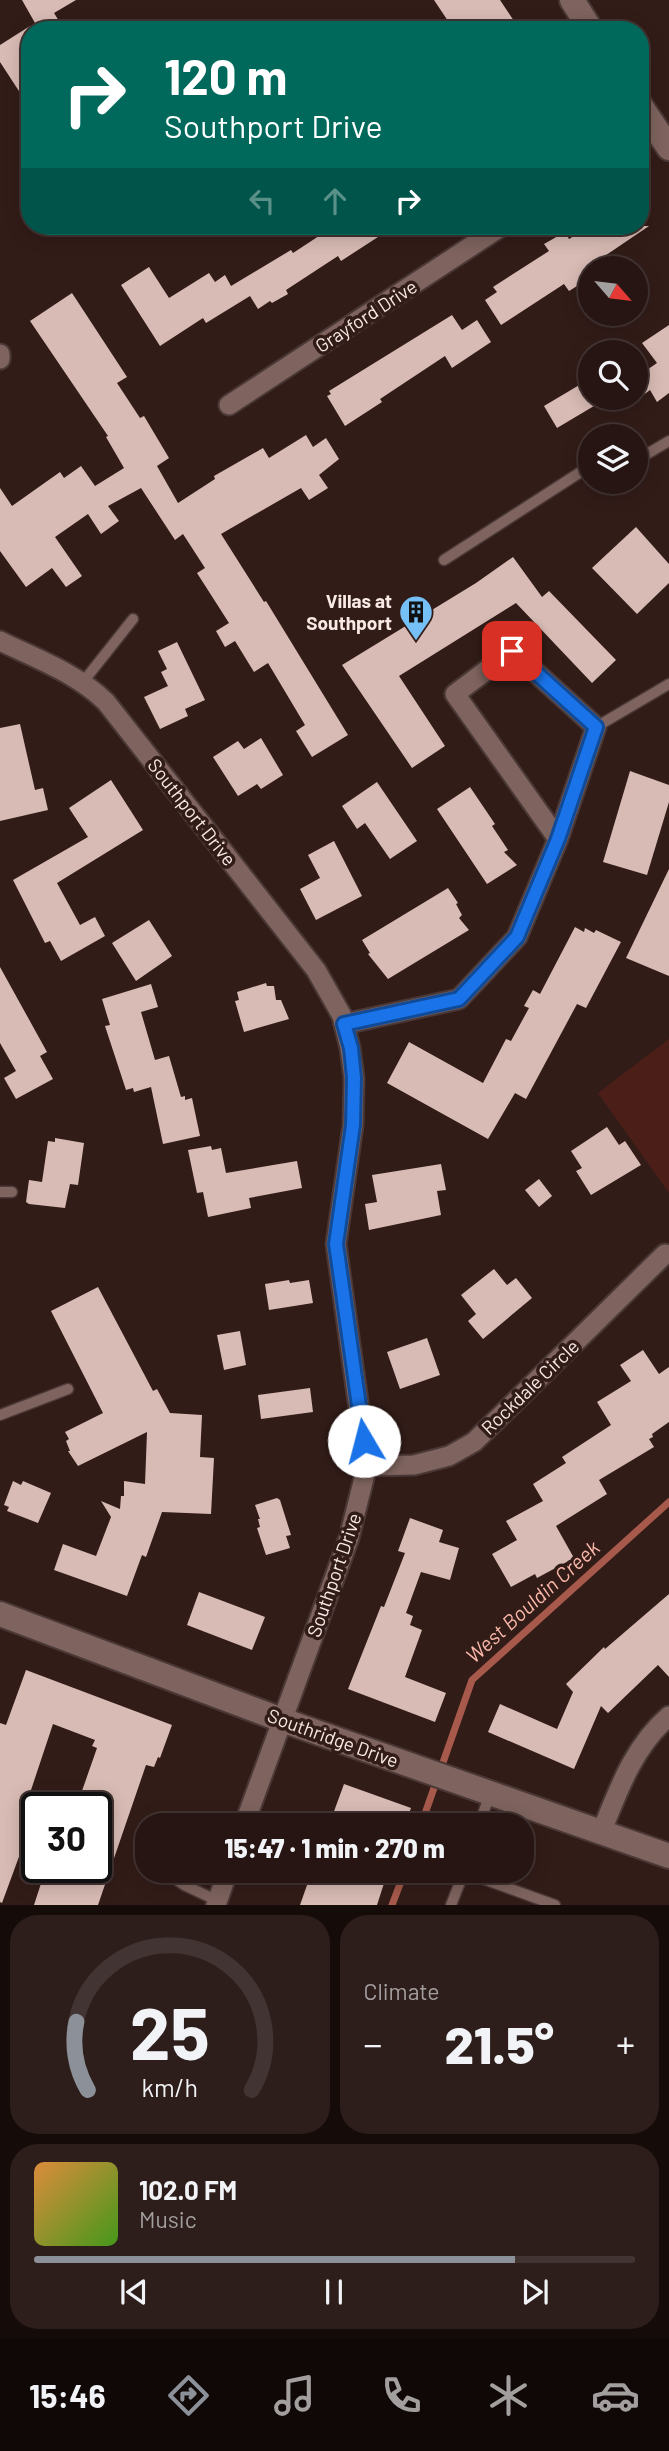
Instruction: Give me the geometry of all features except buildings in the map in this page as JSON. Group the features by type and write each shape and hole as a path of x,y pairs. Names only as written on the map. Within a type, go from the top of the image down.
{"street":[{"path":"572,0 585,21"},
{"path":"649,126 669,148"},
{"name":"Grayford Drive","path":"229,405 488,235"},
{"name":"Southport Drive","path":"0,641 83,682 106,702 316,970 344,1024 351,1048 354,1078 353,1125 336,1244 367,1466 349,1538 248,1813"},
{"path":"344,1024 459,999 517,937 558,839 596,727 512,651 455,694 558,839"},
{"name":"Rockdale Circle","path":"367,1466 414,1465 449,1456 474,1442 666,1254"},
{"name":"Southridge Drive","path":"0,1614 458,1784 669,1856"},
{"path":"601,1833 624,1775 639,1749 669,1716"},
{"path":"217,1903 224,1883"}],"lane":[{"path":"648,455 669,441"},
{"path":"444,560 578,474"},
{"path":"83,682 133,619"},
{"path":"596,727 669,684"},
{"path":"0,1192 12,1192"},
{"path":"0,1415 68,1390"},
{"path":"484,1813 490,1794"},
{"path":"181,1883 217,1903"},
{"path":"452,1905 460,1883"},
{"path":"496,1883 555,1905"}],"shaded area":[{"path":"669,1039 669,1193 598,1093"}],"waterway":[{"name":"West Bouldin Creek","path":"425,1813 472,1680 669,1502"},
{"name":"West Bouldin Creek","path":"392,1905 400,1883"}],"place":[{"name":"Villas at Southport","path":"416,642"}],"route":[{"path":"364,1441 336,1244 353,1125 354,1078 351,1048 344,1024 459,999 517,937 558,839 596,727 512,651"}]}
